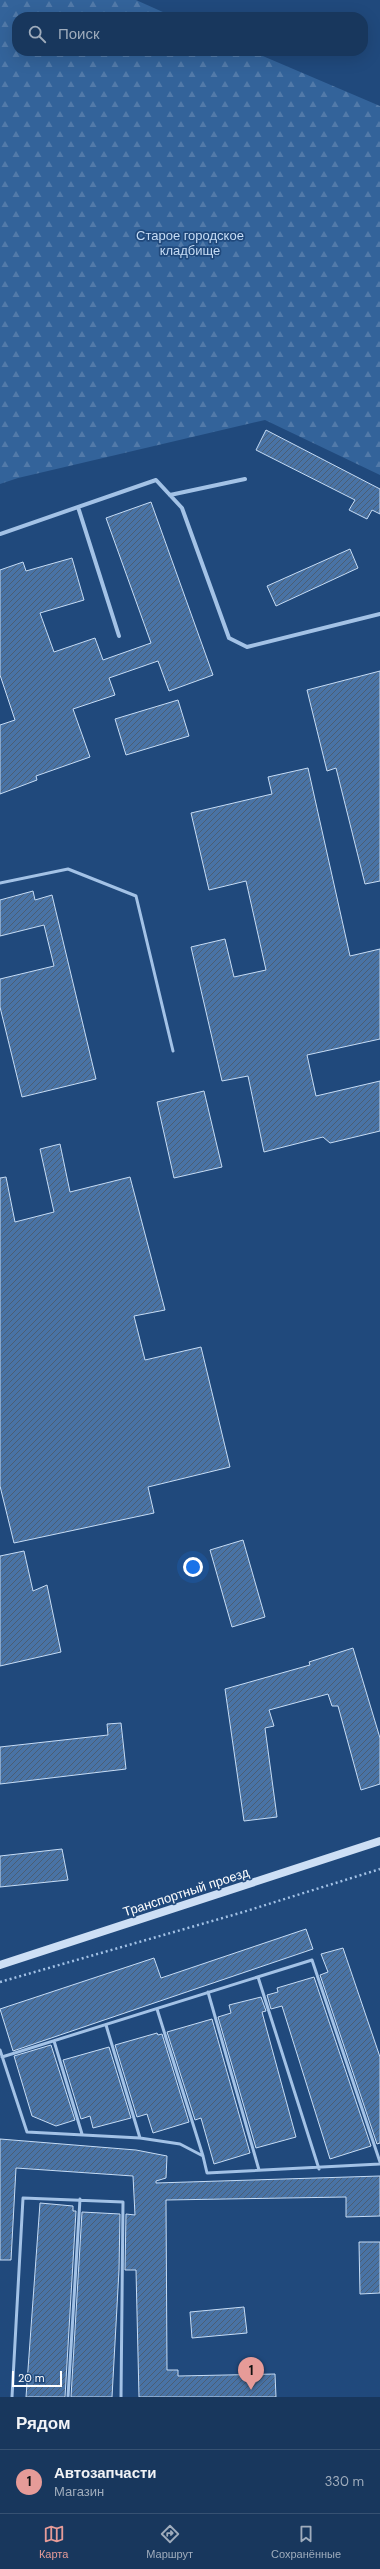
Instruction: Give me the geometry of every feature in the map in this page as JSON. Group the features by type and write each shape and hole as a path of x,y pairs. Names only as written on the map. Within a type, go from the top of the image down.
{"main road":[{"name":"Транспортный проезд","path":"0,1965 380,1841"}],"street":[{"path":"170,496 245,479"},
{"path":"0,534 156,480 182,508 229,638 247,647 380,614"},
{"path":"78,507 119,636"}],"lane":[{"path":"0,883 68,869 136,896 173,1051"},
{"path":"2,2057 312,1960 380,2163 319,2169 207,2173 157,2009"},
{"path":"258,1977 319,2169"},
{"path":"208,1992 259,2170"},
{"path":"106,2025 140,2138"},
{"path":"54,2041 82,2134"},
{"path":"0,2050 27,2132 140,2138 180,2144 203,2156"},
{"path":"12,2397 23,2198 80,2199 123,2202 121,2397"},
{"path":"68,2397 80,2199"}],"path":[{"path":"0,1982 232,1916 380,1868"}],"green space":[{"name":"Старое городское кладбище","path":"0,0 136,0 163,12 12,12 12,56 263,56 380,106 380,475 265,420 18,478 0,484"}],"building":[{"path":"266,430 380,489 380,514 372,510 367,519 349,510 355,500 256,450"},
{"path":"151,502 213,675 169,691 158,661 109,678 115,695 73,709 90,757 36,776 37,780 0,794 0,725 15,720 0,675 0,570 23,562 26,571 72,558 84,600 40,613 54,652 95,638 103,660 151,643 106,518"},
{"path":"350,549 358,568 276,606 267,586"},
{"path":"380,671 380,881 365,884 336,768 327,771 307,690"},
{"path":"178,700 189,736 126,755 115,719"},
{"path":"308,768 350,956 380,949 380,1039 307,1055 316,1096 380,1081 380,1131 330,1143 323,1137 264,1152 248,1076 222,1081 191,947 225,939 234,977 266,970 246,881 209,890 191,813 272,794 268,777"},
{"path":"33,891 35,900 52,895 96,1079 22,1097 0,1007 0,979 54,966 44,925 0,936 0,900"},
{"path":"204,1091 222,1167 174,1178 157,1102"},
{"path":"60,1144 70,1192 130,1177 165,1310 134,1316 145,1360 201,1347 230,1467 148,1487 154,1513 14,1543 0,1486 0,1178 6,1177 15,1222 54,1212 40,1149"},
{"path":"243,1540 265,1617 232,1627 210,1550"},
{"path":"24,1551 33,1591 47,1585 61,1652 0,1666 0,1556"},
{"path":"353,1648 380,1738 380,1784 361,1790 338,1706 332,1706 328,1694 269,1710 274,1726 265,1728 277,1817 244,1821 225,1689 310,1665 309,1662"},
{"path":"121,1723 126,1769 0,1784 0,1747 108,1735 107,1724"},
{"path":"62,1849 68,1880 0,1887 0,1856"},
{"path":"306,1929 313,1949 13,2051 0,2009 154,1958 161,1978"},
{"path":"343,1948 380,2057 380,2143 377,2144 320,1975 328,1972 321,1954"},
{"path":"314,1977 371,2146 330,2159 282,2006 271,2009 267,1995 278,1992 277,1988"},
{"path":"261,1997 266,2011 262,2012 296,2137 256,2148 218,2017 231,2013 229,2005"},
{"path":"212,2019 250,2153 214,2164 201,2118 195,2120 167,2032"},
{"path":"157,2033 158,2035 162,2034 189,2122 153,2133 147,2114 137,2117 115,2045"},
{"path":"51,2045 75,2120 56,2126 32,2116 14,2056"},
{"path":"109,2047 131,2118 93,2128 90,2116 81,2119 63,2060"},
{"path":"0,2139 136,2150 167,2156 166,2178 156,2181 156,2183 380,2176 380,2216 346,2217 346,2197 166,2200 167,2370 178,2370 178,2376 275,2374 276,2397 139,2397 136,2270 125,2270 126,2214 135,2215 133,2176 16,2168 11,2260 0,2260"},
{"path":"40,2203 73,2206 73,2211 76,2211 65,2397 26,2397"},
{"path":"82,2212 120,2214 119,2270 112,2397 71,2397"},
{"path":"359,2242 380,2242 380,2293 360,2294"},
{"path":"244,2307 247,2333 192,2338 190,2312"}],"place":[{"name":"Автозапчасти","path":"251,2390"}]}
